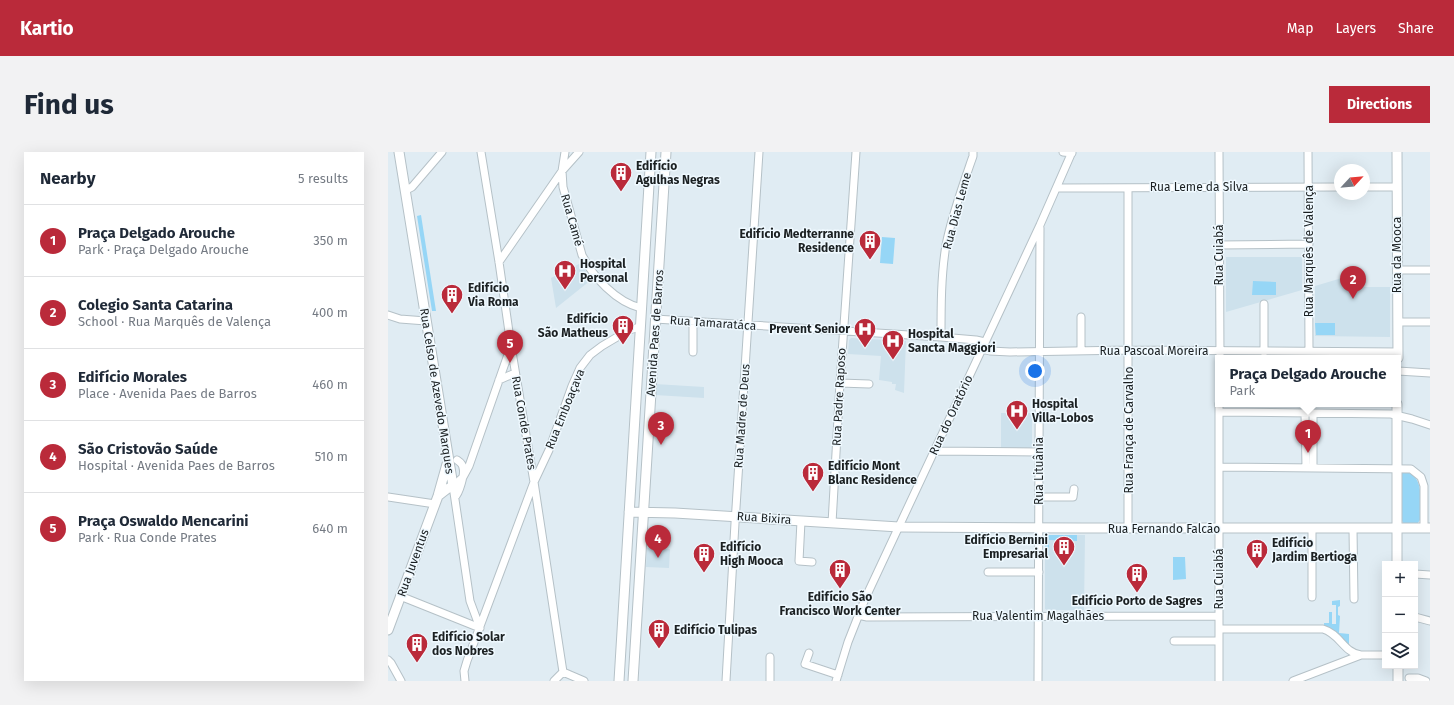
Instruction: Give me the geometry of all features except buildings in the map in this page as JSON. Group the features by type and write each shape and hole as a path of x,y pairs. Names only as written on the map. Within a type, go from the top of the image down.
{"main road":[{"name":"Rua Celso de Azevedo Marques","path":"399,152 426,321 452,460 453,486"},
{"name":"Avenida Paes de Barros","path":"619,681 651,152"},
{"name":"Avenida Paes de Barros","path":"633,681 666,152"},
{"name":"Rua da Mooca","path":"1396,152 1398,355"},
{"path":"644,268 647,276 645,313 648,318 655,319"},
{"path":"1397,407 1397,561"},
{"name":"Rua Juventus","path":"388,630 390,618 400,596 452,460"},
{"path":"436,500 447,489 453,486"},
{"name":"Rua Bixira","path":"629,512 644,511 736,516 899,527"},
{"name":"Rua Fernando Falcão","path":"899,527 1219,529 1427,528"},
{"path":"1398,669 1398,681"}],"street":[{"path":"406,190 412,187 442,152"},
{"name":"Rua Conde Prates","path":"481,152 563,672"},
{"name":"Rua Camé","path":"565,152 562,171 563,187 582,255 596,278 620,299 641,308"},
{"path":"499,262 562,171 579,152"},
{"name":"Rua Madre de Deus","path":"726,681 760,152"},
{"name":"Rua Padre Raposo","path":"832,522 843,332 856,152"},
{"path":"1063,152 1072,152"},
{"name":"Rua do Oratório","path":"837,678 858,615 1029,249 1072,152"},
{"name":"Rua Cuiabá","path":"1219,152 1220,354"},
{"name":"Rua Marquês de Valença","path":"1308,152 1309,351"},
{"name":"Rua Dias Leme","path":"941,337 946,246 974,153"},
{"name":"Rua Leme da Silva","path":"1057,188 1334,187"},
{"path":"1370,187 1397,187"},
{"name":"Rua França de Carvalho","path":"1128,188 1128,528"},
{"name":"Rua Lituânia","path":"1038,681 1038,351 1039,260 1041,258 1040,225"},
{"path":"1032,242 1038,246 1040,251"},
{"path":"1220,245 1309,244"},
{"path":"1029,249 1039,260"},
{"path":"1397,270 1430,270"},
{"path":"1264,304 1264,352"},
{"path":"388,315 400,319 426,321"},
{"path":"1081,317 1081,351"},
{"name":"Rua Tamaratáca","path":"655,319 941,337 976,340 984,346"},
{"path":"693,322 693,352"},
{"path":"1398,322 1430,322"},
{"name":"Rua Emboaçava","path":"465,681 464,672 467,661 534,482 546,455 572,386 590,355 615,338 632,329 640,328"},
{"path":"453,486 462,478 469,466 511,346"},
{"name":"Rua Pascoal Moreira","path":"984,346 990,351 1129,350 1220,354 1309,351 1398,355"},
{"path":"1401,371 1430,373"},
{"path":"498,380 515,373"},
{"path":"840,383 869,384"},
{"name":"Rua Cuiabá","path":"1219,407 1219,681"},
{"path":"1219,412 1354,413 1397,415 1430,425"},
{"path":"1305,413 1309,439"},
{"path":"1309,468 1309,439 1313,413"},
{"path":"934,451 1039,452"},
{"path":"452,460 462,459 472,454"},
{"path":"452,460 463,466 462,478 458,493 455,497"},
{"path":"1219,467 1411,469 1417,473 1424,486 1427,528"},
{"name":"Rua Celso de Azevedo Marques","path":"453,486 470,601 480,628"},
{"path":"1039,497 1073,497 1074,489"},
{"path":"388,497 436,500"},
{"path":"801,521 799,561 812,562"},
{"path":"1312,529 1312,597"},
{"path":"1353,529 1354,599"},
{"path":"988,572 1039,572"},
{"path":"1418,574 1430,575"},
{"path":"400,596 480,628"},
{"path":"472,608 480,612 487,608"},
{"name":"Rua Valentim Magalhães","path":"858,615 867,617 1219,616"},
{"path":"1418,618 1430,621"},
{"path":"1219,629 1323,629 1334,634 1345,647 1354,654 1382,655"},
{"path":"1174,641 1219,641"},
{"path":"1340,663 1345,647"},
{"path":"809,653 805,664 837,678"},
{"path":"1293,681 1361,655"},
{"path":"770,657 770,681"},
{"path":"388,660 401,681"},
{"path":"554,681 563,672 584,681"},
{"path":"1409,678 1418,678 1426,681"}],"shaded area":[{"path":"421,215 436,311 432,311 417,216"},
{"path":"882,237 895,238 893,264 880,263"},
{"path":"1226,257 1302,257 1302,290 1226,312"},
{"name":"Hospital Personal","path":"581,263 591,280 556,308 551,278"},
{"path":"1352,275 1353,287 1390,287 1390,337 1315,336 1315,286"},
{"path":"1253,281 1276,282 1276,295 1252,295"},
{"path":"1315,323 1335,323 1335,335 1316,335"},
{"name":"Hospital Sancta Maggiori","path":"851,338 906,341 904,393 895,390 896,384 879,380 881,356 848,354 849,340"},
{"path":"655,384 704,387 704,398 655,395"},
{"name":"Hospital Villa-Lobos","path":"1001,413 1032,413 1032,449 1001,449"},
{"path":"1404,471 1416,478 1419,484 1421,498 1420,520 1417,524 1404,524 1402,521 1402,473"},
{"path":"1045,535 1085,535 1084,610 1045,609"},
{"path":"1045,535 1077,535 1077,541 1049,540 1049,556 1045,556"},
{"path":"647,548 670,549 669,568 646,567"},
{"path":"1173,557 1185,557 1186,579 1173,580"},
{"path":"1340,600 1340,606 1338,607 1338,615 1340,616 1339,633 1349,634 1349,645 1337,634 1324,626 1324,623 1329,623 1329,612 1332,612 1332,624 1336,624 1336,605 1332,605 1332,601"}],"place":[{"name":"Edifício Agulhas Negras","path":"621,192"},
{"name":"Edifício Medterranne Residence","path":"870,260"},
{"name":"Hospital Personal","path":"565,290"},
{"name":"Colegio Santa Catarina","path":"1353,299"},
{"name":"Edifício Via Roma","path":"452,314"},
{"name":"Edifício São Matheus","path":"623,346"},
{"name":"Prevent Senior","path":"865,348"},
{"name":"Hospital Sancta Maggiori","path":"893,360"},
{"name":"Praça Oswaldo Mencarini","path":"510,363"},
{"name":"Hospital Villa-Lobos","path":"1017,430"},
{"name":"Edifício Morales","path":"661,445"},
{"name":"Praça Delgado Arouche","path":"1308,453"},
{"name":"Edifício Mont Blanc Residence","path":"813,492"},
{"name":"São Cristovão Saúde","path":"658,558"},
{"name":"Edifício Bernini Empresarial","path":"1064,566"},
{"name":"Edifício Jardim Bertioga","path":"1257,570"},
{"name":"Edifício High Mooca","path":"704,574"},
{"name":"Edifício São Francisco Work Center","path":"840,590"},
{"name":"Edifício Porto de Sagres","path":"1137,594"},
{"name":"Edifício Tulipas","path":"659,650"},
{"name":"Edifício Solar dos Nobres","path":"417,664"}]}
